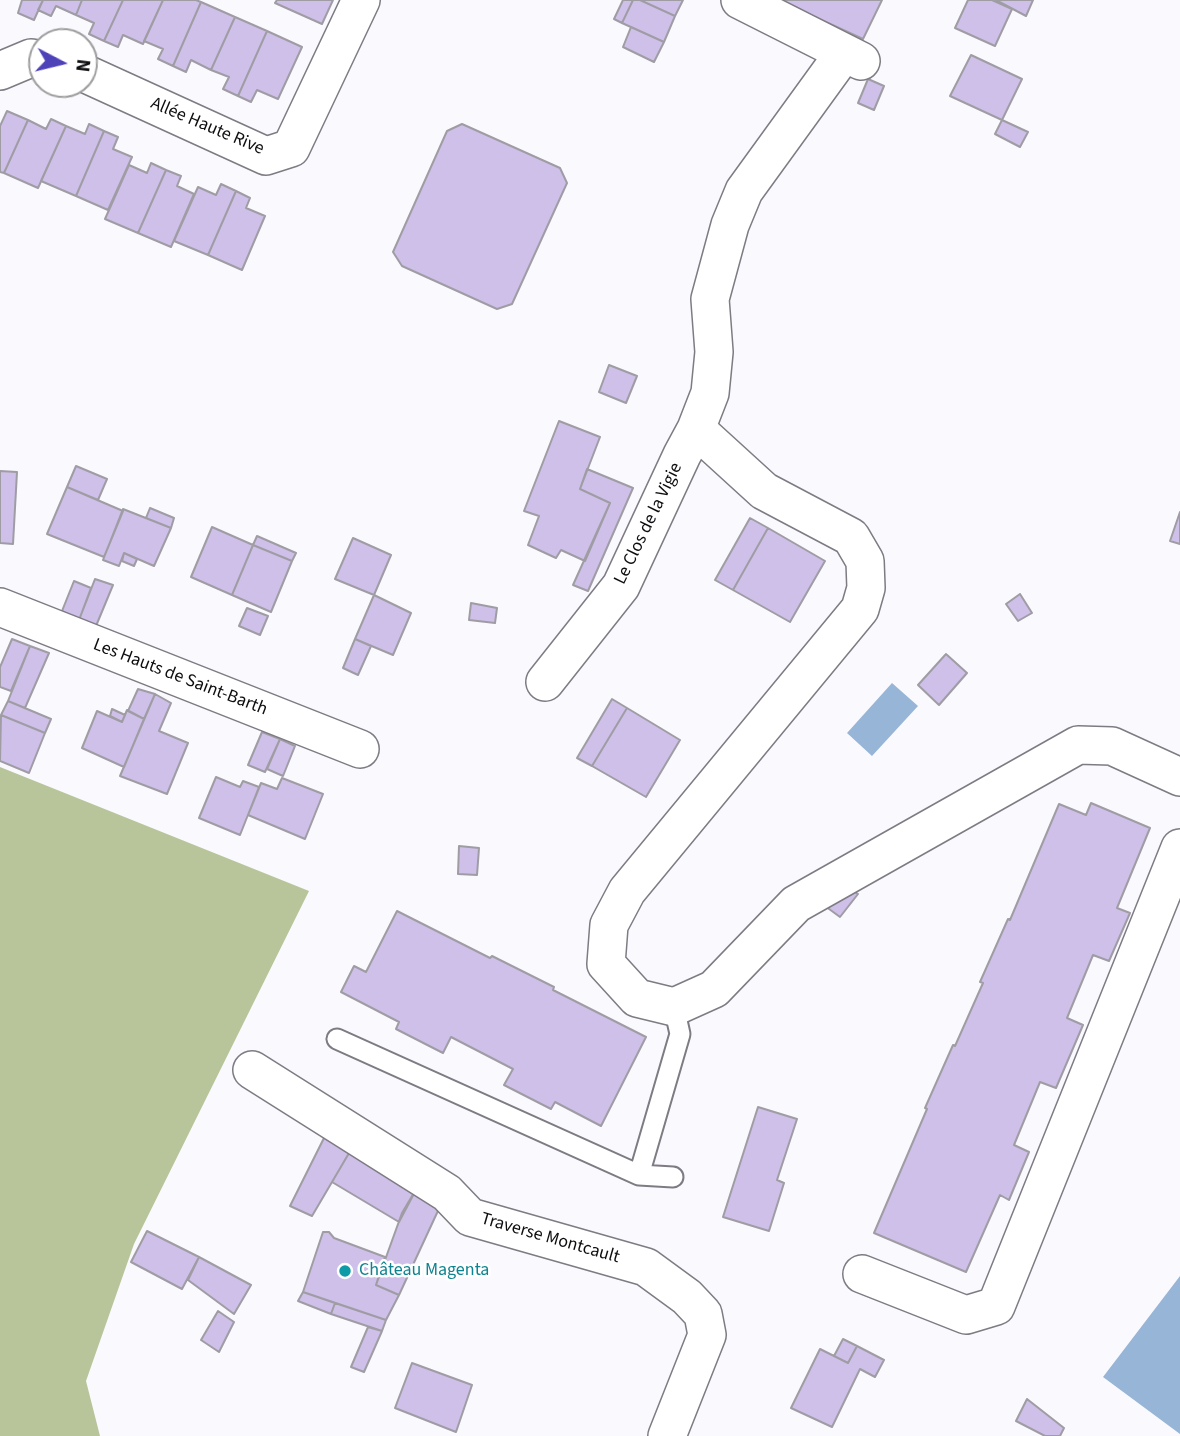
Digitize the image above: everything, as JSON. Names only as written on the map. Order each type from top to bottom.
[{"type":"street","name":"Allée Haute Rive","points":[[98,79],[266,156],[290,148],[361,0]]},
{"type":"street","name":"Le Clos de la Vigie","points":[[545,681],[621,586],[696,429],[710,393],[714,352],[710,299],[730,225],[744,191],[853,57],[740,1]]},
{"type":"street","points":[[0,71],[28,59]]},
{"type":"street","points":[[696,429],[764,491],[851,537],[865,561],[866,588],[860,609],[627,891],[608,925],[606,964],[638,998],[674,1007],[714,989],[796,904],[1078,745],[1112,746],[1180,777]]},
{"type":"street","name":"Les Hauts de Saint-Barth","points":[[0,607],[360,749]]},
{"type":"street","points":[[862,1274],[966,1315],[996,1306],[1180,848]]},
{"type":"street","name":"Traverse Montcault","points":[[252,1070],[447,1193],[470,1217],[646,1267],[687,1297],[703,1314],[707,1335],[667,1436]]},
{"type":"lane","points":[[639,1175],[680,1034],[674,1007]]},
{"type":"lane","points":[[337,1039],[639,1175],[673,1177]]},
{"type":"green space","points":[[0,767],[309,891],[134,1244],[86,1381],[100,1436],[0,1436]]},
{"type":"water","points":[[892,683],[918,706],[872,756],[847,733]]},
{"type":"water","points":[[1180,1276],[1180,1434],[1103,1377]]},
{"type":"building","points":[[22,0],[43,0],[34,20],[18,13]]},
{"type":"building","points":[[43,0],[82,0],[76,15],[56,6],[51,16],[38,10]]},
{"type":"building","points":[[82,0],[123,0],[104,41],[98,38],[98,28],[92,28],[94,23],[76,15]]},
{"type":"building","points":[[123,0],[163,0],[143,44],[123,35],[118,47],[104,41]]},
{"type":"building","points":[[163,0],[201,2],[173,66],[158,59],[163,49],[144,41]]},
{"type":"building","points":[[277,0],[333,0],[322,24],[275,3]]},
{"type":"building","points":[[623,0],[633,0],[622,23],[614,19]]},
{"type":"building","points":[[633,0],[640,0],[675,16],[664,42],[622,23]]},
{"type":"building","points":[[640,0],[683,0],[675,16]]},
{"type":"building","points":[[778,0],[882,0],[863,39]]},
{"type":"building","points":[[968,0],[992,0],[1012,9],[995,46],[955,28]]},
{"type":"building","points":[[996,0],[1033,0],[1026,16]]},
{"type":"building","points":[[201,2],[235,17],[211,70],[191,60],[186,72],[173,66]]},
{"type":"building","points":[[235,17],[267,31],[238,96],[223,89],[229,77],[211,70]]},
{"type":"building","points":[[631,27],[664,42],[654,62],[623,47]]},
{"type":"building","points":[[267,31],[302,47],[278,99],[257,90],[251,102],[238,96]]},
{"type":"building","points":[[971,55],[1022,79],[1002,120],[950,96]]},
{"type":"building","points":[[868,79],[884,86],[874,110],[858,103]]},
{"type":"building","points":[[7,111],[28,120],[4,173],[0,172],[0,126]]},
{"type":"building","points":[[51,119],[66,126],[38,188],[4,173],[28,120],[46,129]]},
{"type":"building","points":[[1002,120],[1028,132],[1020,147],[995,134]]},
{"type":"building","points":[[89,124],[104,131],[76,196],[41,181],[66,126],[85,134]]},
{"type":"building","points":[[462,124],[560,168],[567,183],[512,304],[497,309],[402,266],[393,252],[447,131]]},
{"type":"building","points":[[104,131],[118,137],[113,149],[132,157],[108,210],[76,196]]},
{"type":"building","points":[[151,163],[166,170],[138,233],[105,219],[129,165],[147,173]]},
{"type":"building","points":[[166,170],[181,176],[177,186],[194,194],[171,247],[138,233]]},
{"type":"building","points":[[221,184],[236,191],[208,255],[174,241],[198,187],[216,195]]},
{"type":"building","points":[[236,191],[250,198],[246,208],[265,216],[242,270],[208,255]]},
{"type":"building","points":[[609,365],[637,376],[626,403],[599,392]]},
{"type":"building","points":[[559,421],[600,437],[580,489],[610,503],[585,561],[561,550],[556,558],[528,545],[539,516],[524,511]]},
{"type":"building","points":[[76,466],[107,479],[98,500],[67,487]]},
{"type":"building","points":[[587,469],[633,488],[588,591],[573,585],[610,503],[580,489]]},
{"type":"building","points":[[0,471],[17,472],[13,544],[0,543]]},
{"type":"building","points":[[67,487],[123,511],[104,557],[47,534]]},
{"type":"building","points":[[150,508],[174,518],[171,528],[146,518]]},
{"type":"building","points":[[123,509],[171,528],[154,566],[124,553],[119,566],[103,560]]},
{"type":"building","points":[[1180,512],[1180,544],[1170,541]]},
{"type":"building","points":[[750,518],[768,528],[733,590],[715,580]]},
{"type":"building","points":[[212,527],[253,545],[232,595],[191,577]]},
{"type":"building","points":[[768,528],[825,561],[790,622],[733,590]]},
{"type":"building","points":[[257,536],[296,553],[292,561],[253,545]]},
{"type":"building","points":[[353,538],[391,555],[374,595],[335,579]]},
{"type":"building","points":[[253,545],[292,561],[271,612],[232,595]]},
{"type":"building","points":[[124,553],[137,559],[134,566],[122,561]]},
{"type":"building","points":[[95,579],[113,585],[96,626],[79,620]]},
{"type":"building","points":[[74,581],[91,588],[79,620],[62,611]]},
{"type":"building","points":[[1020,594],[1032,613],[1018,621],[1006,604]]},
{"type":"building","points":[[374,595],[411,613],[393,655],[355,639]]},
{"type":"building","points":[[471,603],[497,608],[495,623],[469,620]]},
{"type":"building","points":[[247,608],[268,616],[260,635],[239,626]]},
{"type":"building","points":[[12,639],[30,646],[11,691],[0,687],[0,667]]},
{"type":"building","points":[[355,639],[371,646],[358,675],[343,668]]},
{"type":"building","points":[[30,646],[49,653],[25,708],[8,701]]},
{"type":"building","points":[[946,654],[967,673],[939,705],[918,685]]},
{"type":"building","points":[[138,689],[155,694],[144,719],[128,711]]},
{"type":"building","points":[[155,694],[171,703],[159,731],[188,743],[167,794],[120,776]]},
{"type":"building","points":[[612,699],[627,708],[592,766],[577,758]]},
{"type":"building","points":[[8,701],[51,719],[45,733],[1,715]]},
{"type":"building","points":[[627,708],[680,740],[646,797],[592,766]]},
{"type":"building","points":[[112,709],[125,715],[122,722],[110,716]]},
{"type":"building","points":[[127,710],[144,719],[124,767],[82,748],[97,711],[122,722]]},
{"type":"building","points":[[1,715],[45,733],[29,773],[0,761]]},
{"type":"building","points":[[262,732],[280,739],[265,772],[248,765]]},
{"type":"building","points":[[280,739],[295,746],[283,776],[267,769]]},
{"type":"building","points":[[216,777],[240,787],[243,781],[259,787],[240,835],[199,818]]},
{"type":"building","points":[[282,778],[323,794],[305,839],[248,815],[261,783],[277,789]]},
{"type":"building","points":[[1091,803],[1150,828],[1117,908],[1130,913],[1109,961],[1093,955],[1067,1018],[1083,1025],[1056,1088],[1040,1082],[1014,1145],[1029,1152],[1009,1200],[1000,1195],[966,1272],[874,1233],[927,1109],[925,1108],[983,983],[980,982],[1008,919],[1010,920],[1059,804],[1086,815]]},
{"type":"building","points":[[459,846],[479,848],[477,875],[458,874]]},
{"type":"building","points":[[841,882],[858,894],[840,917],[825,906]]},
{"type":"building","points":[[397,911],[554,987],[553,990],[646,1037],[601,1126],[555,1102],[551,1109],[504,1085],[513,1069],[451,1037],[443,1053],[396,1029],[399,1022],[341,992],[354,966],[366,972]]},
{"type":"building","points":[[758,1107],[797,1119],[777,1180],[784,1183],[769,1231],[723,1217]]},
{"type":"building","points":[[327,1132],[352,1148],[312,1216],[290,1206]]},
{"type":"building","points":[[352,1148],[418,1186],[399,1222],[332,1182]]},
{"type":"building","points":[[418,1186],[443,1200],[399,1295],[376,1285],[402,1213]]},
{"type":"building","points":[[147,1231],[199,1257],[182,1289],[131,1262]]},
{"type":"building","name":"Château Magenta","points":[[323,1232],[329,1232],[334,1238],[385,1257],[376,1285],[399,1295],[386,1320],[303,1292]]},
{"type":"building","points":[[199,1257],[251,1285],[234,1314],[188,1280]]},
{"type":"building","points":[[303,1292],[335,1303],[331,1314],[298,1301]]},
{"type":"building","points":[[335,1303],[386,1320],[382,1331],[331,1314]]},
{"type":"building","points":[[218,1311],[234,1322],[219,1352],[201,1340]]},
{"type":"building","points":[[368,1327],[382,1331],[364,1372],[351,1367]]},
{"type":"building","points":[[843,1339],[857,1346],[848,1363],[834,1356]]},
{"type":"building","points":[[857,1346],[884,1360],[875,1377],[860,1369],[832,1427],[791,1408],[820,1349],[848,1363]]},
{"type":"building","points":[[412,1363],[472,1385],[456,1432],[395,1408]]},
{"type":"building","points":[[1027,1399],[1064,1428],[1060,1436],[1045,1436],[1016,1421]]},
{"type":"place","name":"Château Magenta","points":[[345,1271]]}]
